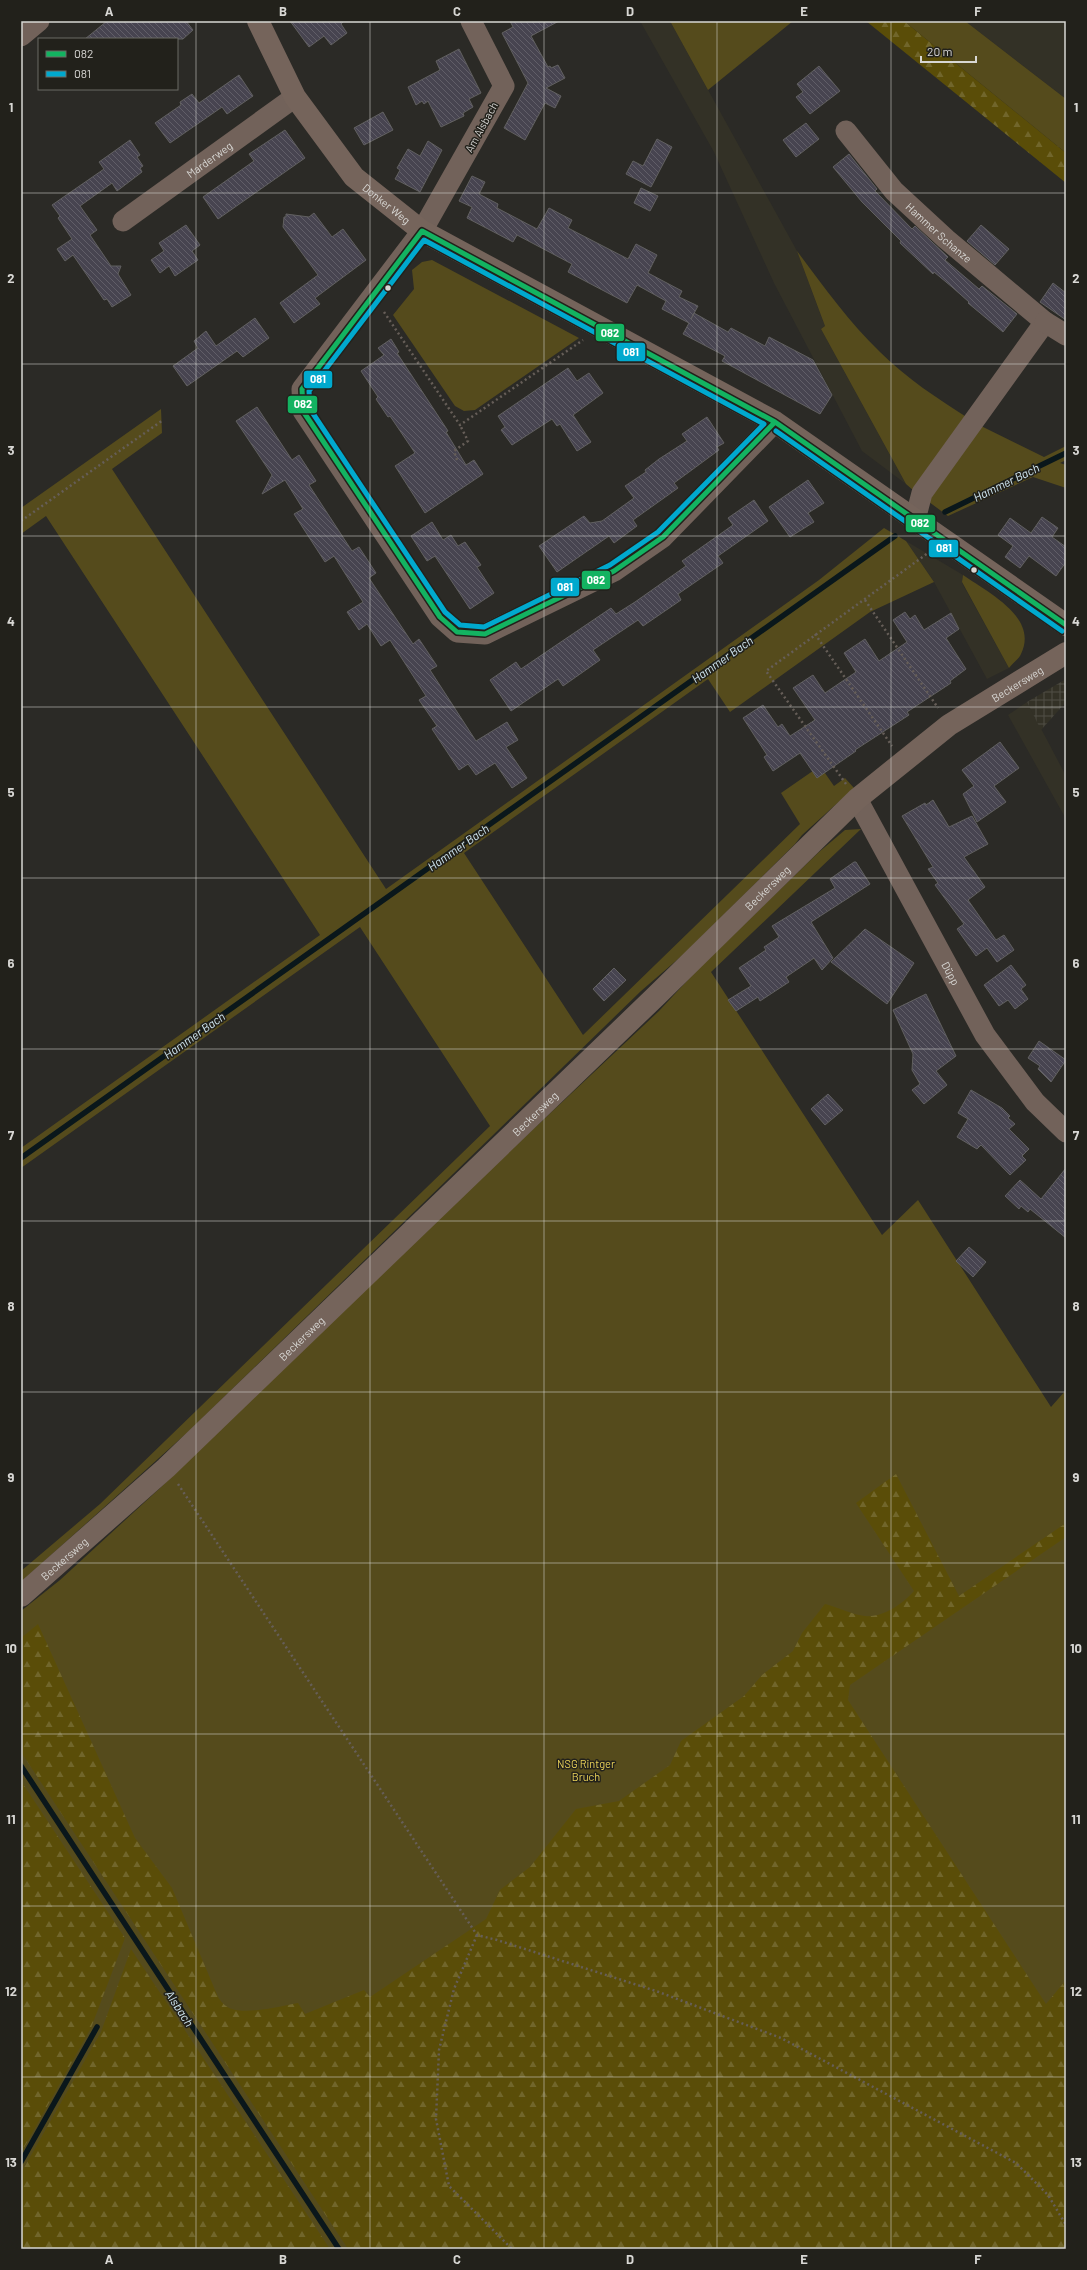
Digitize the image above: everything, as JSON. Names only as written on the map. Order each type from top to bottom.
[{"type":"street","points":[[21,36],[39,21]]},
{"type":"street","name":"Donker Weg","points":[[258,21],[295,97],[354,177],[422,231],[775,422],[1066,625]]},
{"type":"street","name":"Am Alsbach","points":[[422,231],[504,86],[470,21]]},
{"type":"street","name":"Marderweg","points":[[123,221],[295,97]]},
{"type":"street","name":"Hammer Schanze","points":[[846,131],[894,191],[946,239],[1045,322],[1066,335]]},
{"type":"street","points":[[422,231],[302,389],[303,411],[440,617],[457,632],[485,634],[614,571],[663,537],[775,422]]},
{"type":"street","points":[[915,520],[922,493],[1045,322]]},
{"type":"street","name":"Beckersweg","points":[[21,1596],[166,1468],[655,997],[857,799],[949,725],[1066,653]]},
{"type":"street","name":"Düpp","points":[[857,799],[985,1035],[1034,1102],[1066,1132]]},
{"type":"path","points":[[373,295],[460,425],[468,441],[454,452],[457,460]]},
{"type":"path","points":[[460,425],[601,328]]},
{"type":"path","points":[[21,521],[162,420]]},
{"type":"path","points":[[857,799],[766,671],[815,634],[865,600],[944,540]]},
{"type":"path","points":[[865,600],[949,725]]},
{"type":"path","points":[[815,634],[902,762]]},
{"type":"path","points":[[166,1468],[477,1935],[656,1991],[781,2038],[1016,2163],[1048,2195],[1066,2224]]},
{"type":"path","points":[[477,1935],[454,1989],[439,2050],[436,2119],[449,2186],[512,2249]]},
{"type":"shaded area","points":[[640,21],[670,21],[797,251],[825,326],[821,329],[906,484],[862,451],[774,283],[714,152]]},
{"type":"shaded area","points":[[965,21],[1066,21],[1066,99]]},
{"type":"shaded area","points":[[906,541],[963,575],[962,583],[1009,668],[987,679],[934,582]]},
{"type":"shaded area","points":[[1066,679],[1066,702],[1041,730],[1027,702]]},
{"type":"shaded area","points":[[1027,702],[1066,776],[1066,819],[1008,715]]},
{"type":"green space","points":[[670,21],[793,21],[708,90]]},
{"type":"green space","points":[[866,21],[904,21],[1066,153],[1066,183]]},
{"type":"green space","points":[[904,21],[965,21],[1066,99],[1066,153]]},
{"type":"green space","points":[[797,251],[847,316],[890,362],[934,396],[968,418],[914,491],[906,484],[821,329],[825,326]]},
{"type":"green space","points":[[432,260],[579,338],[475,410],[464,411],[455,406],[393,315],[414,289],[412,270],[422,262]]},
{"type":"green space","points":[[161,409],[162,433],[112,469],[386,889],[819,580],[884,528],[906,541],[934,582],[870,612],[730,712],[708,679],[464,853],[583,1035],[800,824],[781,793],[820,766],[834,786],[845,778],[854,788],[802,835],[795,844],[685,953],[641,991],[189,1431],[21,1582],[21,1571],[100,1504],[490,1126],[360,927],[21,1168],[21,1148],[320,935],[46,516],[21,534],[21,508]]},
{"type":"green space","points":[[979,425],[1044,457],[1066,446],[1066,460],[1060,463],[1066,465],[1066,488],[1033,477],[948,516],[925,499]]},
{"type":"green space","points":[[963,575],[1008,607],[1017,617],[1023,628],[1025,641],[1021,654],[1009,668],[962,582]]},
{"type":"green space","name":"NSG Rintger Bruch","points":[[861,829],[711,972],[882,1235],[918,1200],[1051,1407],[1066,1390],[1066,2249],[21,2249],[21,1611],[60,1580],[159,1489],[489,1171],[659,1011],[698,969],[819,852],[845,830]]},
{"type":"green space","points":[[896,1474],[959,1596],[1066,1523],[1066,1537],[850,1685],[848,1700],[1046,2004],[1066,1980],[1066,2249],[348,2249],[21,1752],[21,1638],[38,1624],[135,1838],[172,1888],[218,1997],[226,2006],[241,2011],[261,2010],[298,2003],[305,2014],[364,1990],[370,1997],[486,1919],[500,1890],[530,1867],[576,1809],[619,1801],[670,1765],[681,1741],[744,1696],[762,1675],[793,1651],[802,1633],[825,1604],[855,1614],[872,1616],[892,1609],[904,1601],[914,1591],[856,1503]]},
{"type":"green space","points":[[21,1781],[125,1938],[91,2028],[21,2153]]},
{"type":"green space","points":[[131,1949],[330,2249],[21,2249],[21,2173],[101,2032]]},
{"type":"building","points":[[107,21],[186,21],[193,30],[183,39],[86,38]]},
{"type":"building","points":[[290,21],[344,21],[341,24],[347,33],[331,45],[324,36],[309,47]]},
{"type":"building","points":[[510,21],[559,21],[531,36],[548,67],[550,66],[551,68],[558,65],[565,78],[546,88],[561,96],[555,108],[545,103],[525,140],[504,128],[528,83],[502,33],[513,27]]},
{"type":"building","points":[[459,49],[481,93],[469,99],[473,107],[463,113],[464,116],[441,127],[428,101],[424,104],[422,101],[416,105],[408,87],[440,70],[436,61]]},
{"type":"building","points":[[819,66],[840,91],[810,114],[796,97],[803,92],[797,84]]},
{"type":"building","points":[[239,75],[253,96],[227,114],[222,107],[170,143],[155,123],[181,105],[180,102],[192,94],[199,103]]},
{"type":"building","points":[[383,112],[393,130],[364,145],[354,128]]},
{"type":"building","points":[[806,123],[819,139],[796,157],[783,140]]},
{"type":"building","points":[[285,130],[305,158],[218,219],[203,197],[254,161],[249,154]]},
{"type":"building","points":[[657,139],[672,147],[651,187],[626,174],[633,161],[643,166]]},
{"type":"building","points":[[130,140],[140,155],[137,157],[143,166],[140,168],[142,172],[117,191],[112,183],[80,206],[97,230],[90,235],[111,266],[121,266],[118,274],[131,295],[112,307],[107,299],[104,300],[73,255],[65,261],[57,249],[72,239],[58,218],[60,216],[52,205],[104,169],[99,162]]},
{"type":"building","points":[[428,141],[442,150],[420,192],[395,179],[400,170],[397,168],[408,149],[420,156]]},
{"type":"building","points":[[849,154],[877,189],[875,191],[912,229],[915,226],[948,257],[945,260],[979,289],[982,286],[1017,314],[1003,332],[934,272],[933,274],[900,243],[901,241],[862,202],[833,167]]},
{"type":"building","points":[[472,176],[485,182],[479,194],[498,204],[497,208],[537,229],[549,208],[572,220],[568,228],[628,259],[636,244],[657,255],[648,273],[682,291],[679,297],[698,306],[694,313],[728,332],[731,328],[765,346],[769,337],[813,360],[832,395],[820,414],[722,361],[725,356],[683,334],[689,323],[662,309],[666,301],[637,285],[627,303],[568,272],[572,264],[517,235],[513,242],[467,218],[472,207],[459,201]]},
{"type":"building","points":[[641,188],[658,196],[650,211],[634,203]]},
{"type":"building","points":[[314,213],[332,237],[343,229],[366,260],[315,298],[320,304],[294,323],[280,303],[318,275],[283,227],[284,217],[286,217],[286,214],[309,217]]},
{"type":"building","points":[[186,225],[200,245],[192,251],[198,260],[175,276],[169,266],[160,273],[151,260],[164,251],[159,243]]},
{"type":"building","points":[[981,225],[1009,249],[995,265],[967,241]]},
{"type":"building","points":[[1053,283],[1066,293],[1066,320],[1040,302]]},
{"type":"building","points":[[255,318],[269,338],[243,357],[237,351],[187,386],[173,366],[198,348],[194,341],[206,331],[216,346]]},
{"type":"building","points":[[391,339],[399,352],[397,353],[448,431],[446,432],[466,465],[474,460],[483,474],[425,513],[395,466],[415,453],[390,416],[388,417],[376,399],[378,397],[361,371],[384,355],[378,348]]},
{"type":"building","points":[[568,368],[577,381],[589,373],[603,393],[573,415],[591,442],[577,451],[560,424],[557,426],[552,419],[512,445],[501,430],[505,427],[498,416]]},
{"type":"building","points":[[257,407],[292,460],[299,455],[316,481],[309,485],[352,551],[359,547],[376,573],[369,578],[413,644],[419,639],[437,666],[430,670],[476,741],[507,722],[518,740],[506,747],[527,778],[512,788],[495,763],[476,775],[468,764],[459,770],[432,729],[437,726],[419,700],[426,696],[390,640],[381,646],[367,624],[359,630],[347,612],[363,602],[334,556],[325,562],[294,514],[303,509],[285,480],[262,494],[272,475],[236,421]]},
{"type":"building","points":[[707,417],[724,443],[717,447],[719,450],[674,483],[678,488],[633,520],[637,526],[614,543],[609,536],[557,572],[539,546],[584,516],[590,523],[602,521],[634,498],[625,486],[646,472],[645,470],[659,459],[687,441],[682,434]]},
{"type":"building","points":[[808,480],[824,503],[808,513],[814,522],[790,537],[769,507]]},
{"type":"building","points":[[754,500],[768,521],[718,556],[723,563],[678,594],[681,600],[643,626],[638,620],[593,650],[600,660],[563,686],[558,679],[511,711],[490,680],[516,662],[521,669],[611,608],[616,614],[635,602],[686,566],[682,561],[733,525],[728,518]]},
{"type":"building","points":[[1042,517],[1058,528],[1052,537],[1066,547],[1066,562],[1056,576],[1029,556],[1020,568],[1005,557],[1013,546],[998,535],[1010,518],[1031,533]]},
{"type":"building","points":[[432,522],[443,540],[451,535],[458,546],[465,542],[481,565],[477,567],[494,593],[470,609],[435,556],[427,561],[411,536]]},
{"type":"building","points":[[905,612],[910,619],[915,615],[924,630],[951,613],[959,629],[946,638],[966,669],[950,681],[951,683],[907,712],[909,715],[855,750],[856,751],[817,778],[800,753],[773,771],[764,757],[767,755],[743,718],[763,705],[778,727],[782,724],[790,736],[815,720],[793,688],[813,675],[825,693],[856,672],[844,653],[865,639],[879,661],[907,642],[893,620]]},
{"type":"building","points":[[1000,742],[1019,768],[994,786],[1006,802],[977,822],[963,794],[974,786],[962,770]]},
{"type":"building","points":[[933,800],[949,827],[972,816],[988,844],[964,857],[985,887],[968,900],[996,940],[1004,935],[1014,950],[997,962],[987,948],[976,956],[957,929],[964,924],[935,885],[938,883],[928,869],[933,867],[902,816],[925,803],[926,805]]},
{"type":"building","points":[[856,862],[870,884],[811,922],[833,958],[822,970],[814,958],[786,977],[789,982],[760,1001],[758,997],[736,1011],[728,1000],[751,986],[739,968],[766,950],[764,947],[779,937],[772,926],[835,888],[830,879]]},
{"type":"building","points":[[865,929],[914,963],[887,1004],[831,962]]},
{"type":"building","points":[[1011,965],[1026,985],[1021,989],[1028,999],[1015,1009],[1008,1000],[999,1006],[984,985]]},
{"type":"building","points":[[614,968],[626,980],[604,1001],[593,989]]},
{"type":"building","points":[[926,994],[956,1056],[936,1071],[947,1085],[924,1104],[912,1090],[920,1084],[912,1070],[913,1054],[893,1010]]},
{"type":"building","points":[[1039,1041],[1066,1060],[1051,1082],[1038,1069],[1040,1066],[1028,1058]]},
{"type":"building","points":[[971,1090],[1002,1108],[1010,1116],[1008,1118],[1015,1124],[1009,1129],[1029,1149],[1022,1156],[1026,1160],[1010,1175],[981,1145],[977,1149],[957,1137],[968,1119],[958,1113]]},
{"type":"building","points":[[828,1094],[843,1110],[825,1125],[811,1109]]},
{"type":"building","points":[[1066,1168],[1066,1238],[1030,1209],[1028,1212],[1021,1206],[1019,1209],[1005,1196],[1020,1180],[1041,1199]]},
{"type":"building","points":[[969,1247],[986,1262],[973,1277],[956,1261]]},
{"type":"waterway","name":"Hammer Bach","points":[[945,512],[1066,453]]},
{"type":"waterway","name":"Hammer Bach","points":[[21,1158],[895,536]]},
{"type":"waterway","name":"Alsbach","points":[[21,1766],[339,2249]]},
{"type":"waterway","points":[[21,2162],[97,2027]]},
{"type":"transit line","name":"082","points":[[422,231],[775,422],[663,537],[614,571],[485,634],[457,632],[440,617],[303,411],[302,389],[422,231]]},
{"type":"transit line","name":"081","points":[[424,240],[764,424],[658,532],[610,565],[484,627],[460,625],[445,612],[310,409],[309,391],[424,240]]},
{"type":"transit line","name":"082","points":[[775,422],[1066,625]]},
{"type":"transit line","name":"081","points":[[776,431],[1062,631]]}]
